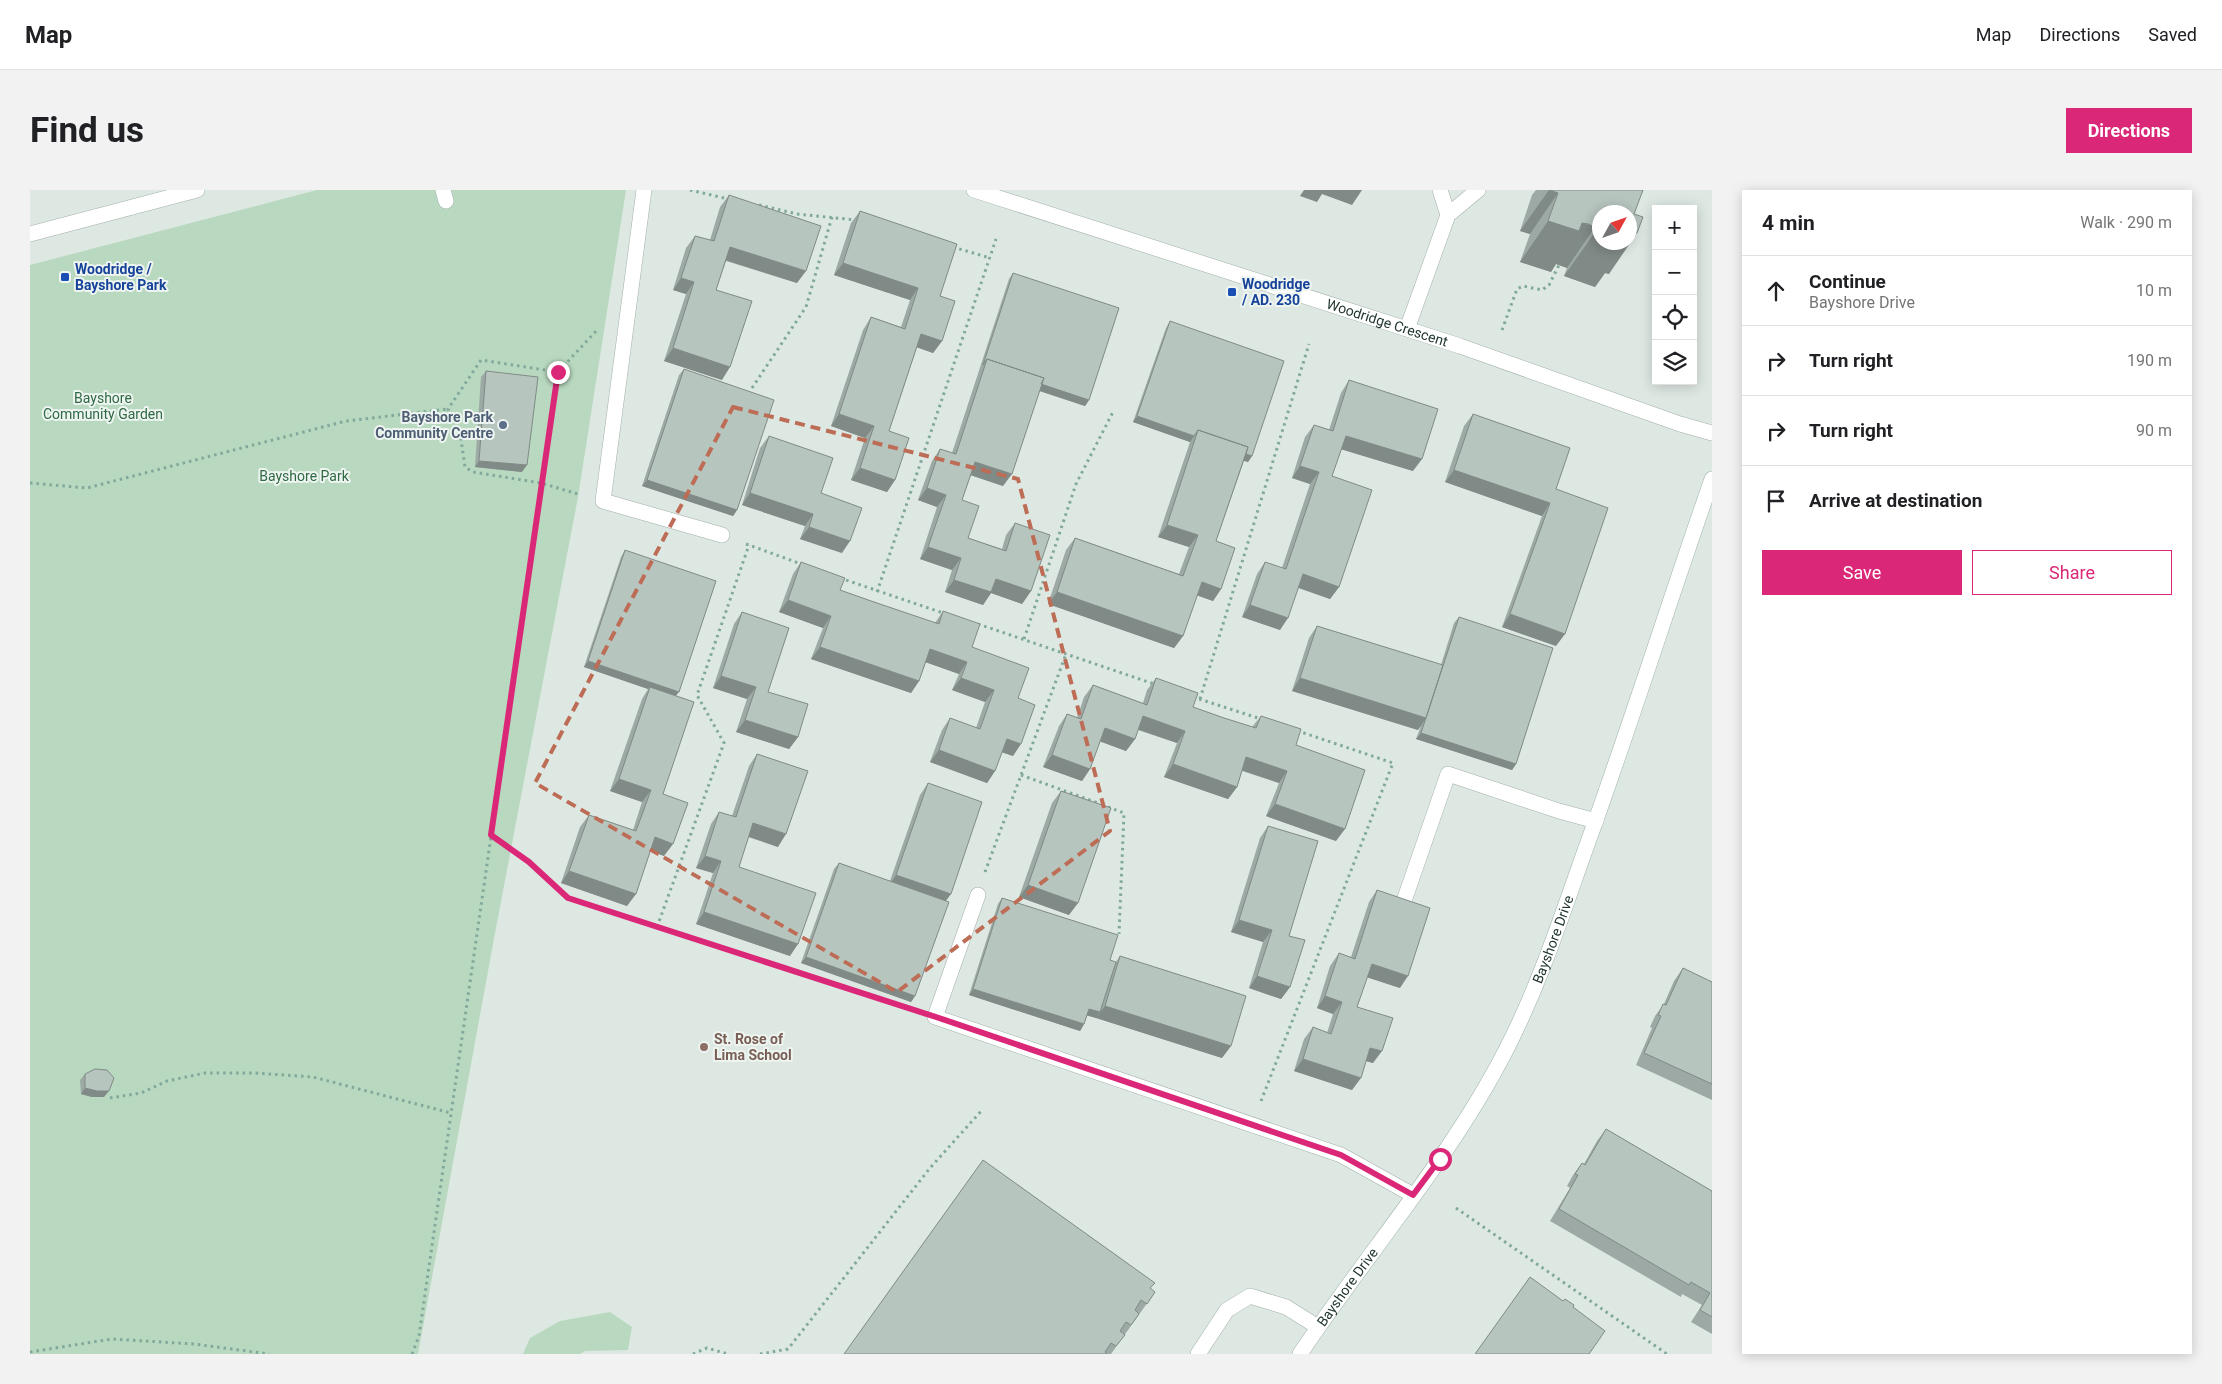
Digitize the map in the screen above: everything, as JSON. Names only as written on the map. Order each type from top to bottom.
[{"type":"main road","points":[[30,234],[196,190]]},
{"type":"main road","points":[[644,190],[603,501],[722,534]]},
{"type":"main road","name":"Woodridge Crescent","points":[[974,190],[1407,329],[1680,424],[1712,433]]},
{"type":"main road","points":[[1440,190],[1448,215]]},
{"type":"main road","points":[[1407,329],[1448,215],[1478,190]]},
{"type":"main road","name":"Bayshore Drive","points":[[1300,1354],[1474,1106],[1506,1050],[1532,996],[1561,923],[1712,479]]},
{"type":"main road","points":[[1405,898],[1448,774],[1559,811],[1596,821]]},
{"type":"main road","points":[[978,895],[936,1017],[1341,1155],[1413,1195]]},
{"type":"main road","points":[[1198,1354],[1227,1310],[1250,1296],[1286,1307],[1318,1327]]},
{"type":"path","points":[[690,190],[730,199]]},
{"type":"path","points":[[749,203],[796,214],[859,220]]},
{"type":"path","points":[[752,388],[806,307],[832,217]]},
{"type":"path","points":[[877,592],[996,239]]},
{"type":"path","points":[[945,245],[990,258]]},
{"type":"path","points":[[1502,330],[1517,290],[1523,286],[1542,290],[1549,285],[1559,265]]},
{"type":"path","points":[[412,1354],[419,1336],[558,372],[630,296]]},
{"type":"path","points":[[1200,699],[1309,344]]},
{"type":"path","points":[[30,483],[87,488],[346,421],[448,409],[481,360],[558,372]]},
{"type":"path","points":[[448,409],[460,432],[465,467],[473,472],[542,483],[603,501]]},
{"type":"path","points":[[1024,639],[1076,484],[1114,410]]},
{"type":"path","points":[[722,534],[813,568]]},
{"type":"path","points":[[657,927],[724,743],[697,695],[749,545]]},
{"type":"path","points":[[831,575],[950,616]]},
{"type":"path","points":[[968,621],[1155,684]]},
{"type":"path","points":[[978,895],[1066,654]]},
{"type":"path","points":[[1191,696],[1264,720]]},
{"type":"path","points":[[1252,1125],[1393,763],[1292,729]]},
{"type":"path","points":[[1021,775],[1124,813],[1119,934]]},
{"type":"path","points":[[491,835],[529,862],[568,898],[936,1017]]},
{"type":"path","points":[[110,1098],[141,1093],[168,1080],[205,1073],[254,1073],[313,1078],[451,1112]]},
{"type":"path","points":[[760,1354],[788,1349],[930,1168],[983,1109]]},
{"type":"path","points":[[1456,1208],[1667,1354]]},
{"type":"path","points":[[30,1352],[112,1339],[194,1344],[269,1354]]},
{"type":"path","points":[[693,1354],[708,1348],[728,1354]]},
{"type":"highlighted area","points":[[733,407],[1018,479],[1110,831],[897,992],[535,783]]},
{"type":"green space","name":"Bayshore Park","points":[[317,190],[626,190],[578,497],[495,933],[418,1354],[30,1354],[30,265]]},
{"type":"green space","points":[[610,1312],[632,1327],[628,1350],[585,1351],[580,1354],[523,1354],[530,1338],[560,1321]]},
{"type":"building","points":[[1550,190],[1643,190],[1637,206],[1592,205],[1592,226],[1582,223],[1579,231],[1548,221],[1558,193]]},
{"type":"building","points":[[729,195],[821,226],[806,271],[730,247],[716,290],[752,301],[730,367],[673,348],[694,282],[681,278],[695,236],[714,241]]},
{"type":"building","points":[[860,211],[957,244],[940,296],[955,301],[942,341],[921,334],[889,431],[909,438],[895,480],[860,468],[874,426],[839,414],[871,317],[905,329],[918,288],[843,263]]},
{"type":"building","points":[[1637,215],[1643,217],[1637,233]]},
{"type":"building","points":[[1013,273],[1119,308],[1089,400],[1041,384],[1044,378],[987,359],[983,365]]},
{"type":"building","points":[[1170,321],[1284,361],[1252,456],[1246,454],[1248,447],[1198,430],[1194,436],[1137,416]]},
{"type":"building","points":[[987,359],[1044,378],[1012,474],[975,462],[962,500],[979,506],[968,538],[1006,551],[1015,523],[1050,535],[1031,591],[996,579],[991,592],[954,580],[961,558],[928,547],[946,495],[927,488],[940,449],[956,454]]},
{"type":"building","points":[[684,369],[774,400],[737,510],[647,480]]},
{"type":"building","name":"Bayshore Park Community Centre","points":[[486,371],[538,377],[527,465],[479,461]]},
{"type":"building","points":[[1349,380],[1438,409],[1422,459],[1346,436],[1332,476],[1372,490],[1339,587],[1303,574],[1288,618],[1250,605],[1265,562],[1286,569],[1319,472],[1300,466],[1314,425],[1333,431]]},
{"type":"building","points":[[1473,414],[1570,448],[1556,489],[1608,508],[1565,634],[1510,614],[1550,503],[1454,470]]},
{"type":"building","points":[[1198,430],[1248,447],[1216,541],[1235,548],[1221,589],[1202,582],[1183,636],[1057,592],[1075,538],[1183,576],[1198,535],[1167,525]]},
{"type":"building","points":[[769,436],[833,458],[821,493],[862,508],[850,541],[809,527],[813,514],[750,493]]},
{"type":"building","points":[[625,550],[716,581],[679,692],[588,661]]},
{"type":"building","points":[[801,562],[845,578],[840,590],[874,602],[939,624],[943,611],[980,624],[972,647],[1029,668],[1018,698],[1035,705],[1021,744],[1007,739],[995,771],[939,750],[950,718],[980,729],[994,690],[961,678],[967,662],[930,649],[919,681],[820,647],[831,616],[788,600]]},
{"type":"building","points":[[742,612],[789,628],[768,692],[808,704],[798,737],[745,720],[756,687],[721,676]]},
{"type":"building","points":[[1459,617],[1553,648],[1516,764],[1421,733]]},
{"type":"building","points":[[1317,626],[1443,665],[1426,718],[1300,678]]},
{"type":"building","points":[[1156,678],[1198,693],[1193,707],[1224,718],[1256,728],[1261,716],[1301,729],[1296,745],[1365,770],[1345,829],[1275,804],[1287,771],[1246,757],[1237,787],[1173,764],[1185,731],[1143,716],[1135,739],[1105,728],[1090,769],[1052,755],[1067,714],[1081,719],[1093,685],[1147,705]]},
{"type":"building","points":[[650,687],[694,702],[663,794],[688,803],[673,844],[655,837],[636,894],[569,871],[589,815],[636,831],[651,790],[619,779]]},
{"type":"building","points":[[757,754],[808,771],[786,834],[753,823],[739,867],[816,893],[798,944],[704,912],[721,861],[705,856],[719,812],[736,817]]},
{"type":"building","points":[[928,783],[982,802],[951,894],[896,875]]},
{"type":"building","points":[[1061,791],[1111,808],[1078,903],[1028,885]]},
{"type":"building","points":[[1268,826],[1318,841],[1289,936],[1305,940],[1290,987],[1257,976],[1272,930],[1239,920]]},
{"type":"building","points":[[839,863],[949,902],[915,996],[806,957]]},
{"type":"building","points":[[1377,890],[1430,908],[1408,976],[1372,964],[1357,1007],[1393,1018],[1382,1051],[1370,1048],[1361,1078],[1303,1059],[1313,1027],[1331,1034],[1342,1002],[1325,996],[1339,953],[1355,959]]},
{"type":"building","points":[[1002,898],[1118,935],[1110,960],[1116,962],[1100,1012],[1089,1009],[1084,1024],[973,989]]},
{"type":"building","points":[[1120,956],[1246,996],[1231,1046],[1105,1006]]},
{"type":"building","points":[[1683,968],[1712,982],[1712,1084],[1644,1053],[1661,1016],[1658,1015],[1663,1004],[1666,1005]]},
{"type":"building","points":[[95,1069],[107,1070],[114,1078],[109,1091],[85,1088],[85,1074]]},
{"type":"building","points":[[1606,1129],[1712,1191],[1712,1317],[1700,1310],[1710,1293],[1691,1282],[1689,1285],[1559,1209],[1578,1175],[1575,1174],[1582,1163],[1585,1165]]},
{"type":"building","points":[[983,1160],[1155,1283],[1150,1288],[1155,1292],[1147,1304],[1141,1300],[1135,1310],[1139,1314],[1131,1325],[1126,1322],[1120,1331],[1125,1335],[1116,1346],[1111,1343],[1105,1352],[1107,1354],[844,1354]]},
{"type":"building","points":[[1530,1277],[1563,1301],[1565,1299],[1574,1305],[1573,1307],[1605,1331],[1589,1354],[1475,1354]]},
{"type":"place","name":"Woodridge / Bayshore Park","points":[[65,277]]},
{"type":"place","name":"Woodridge / AD. 230","points":[[1232,292]]},
{"type":"place","name":"Bayshore Park Community Centre","points":[[503,425]]},
{"type":"place","name":"St. Rose of Lima School","points":[[704,1047]]},
{"type":"route","points":[[558,372],[491,835],[529,862],[568,898],[936,1017],[1341,1155],[1413,1195],[1440,1159]]},
{"type":"park label","name":"Bayshore Community Garden","points":[[103,406]]}]
